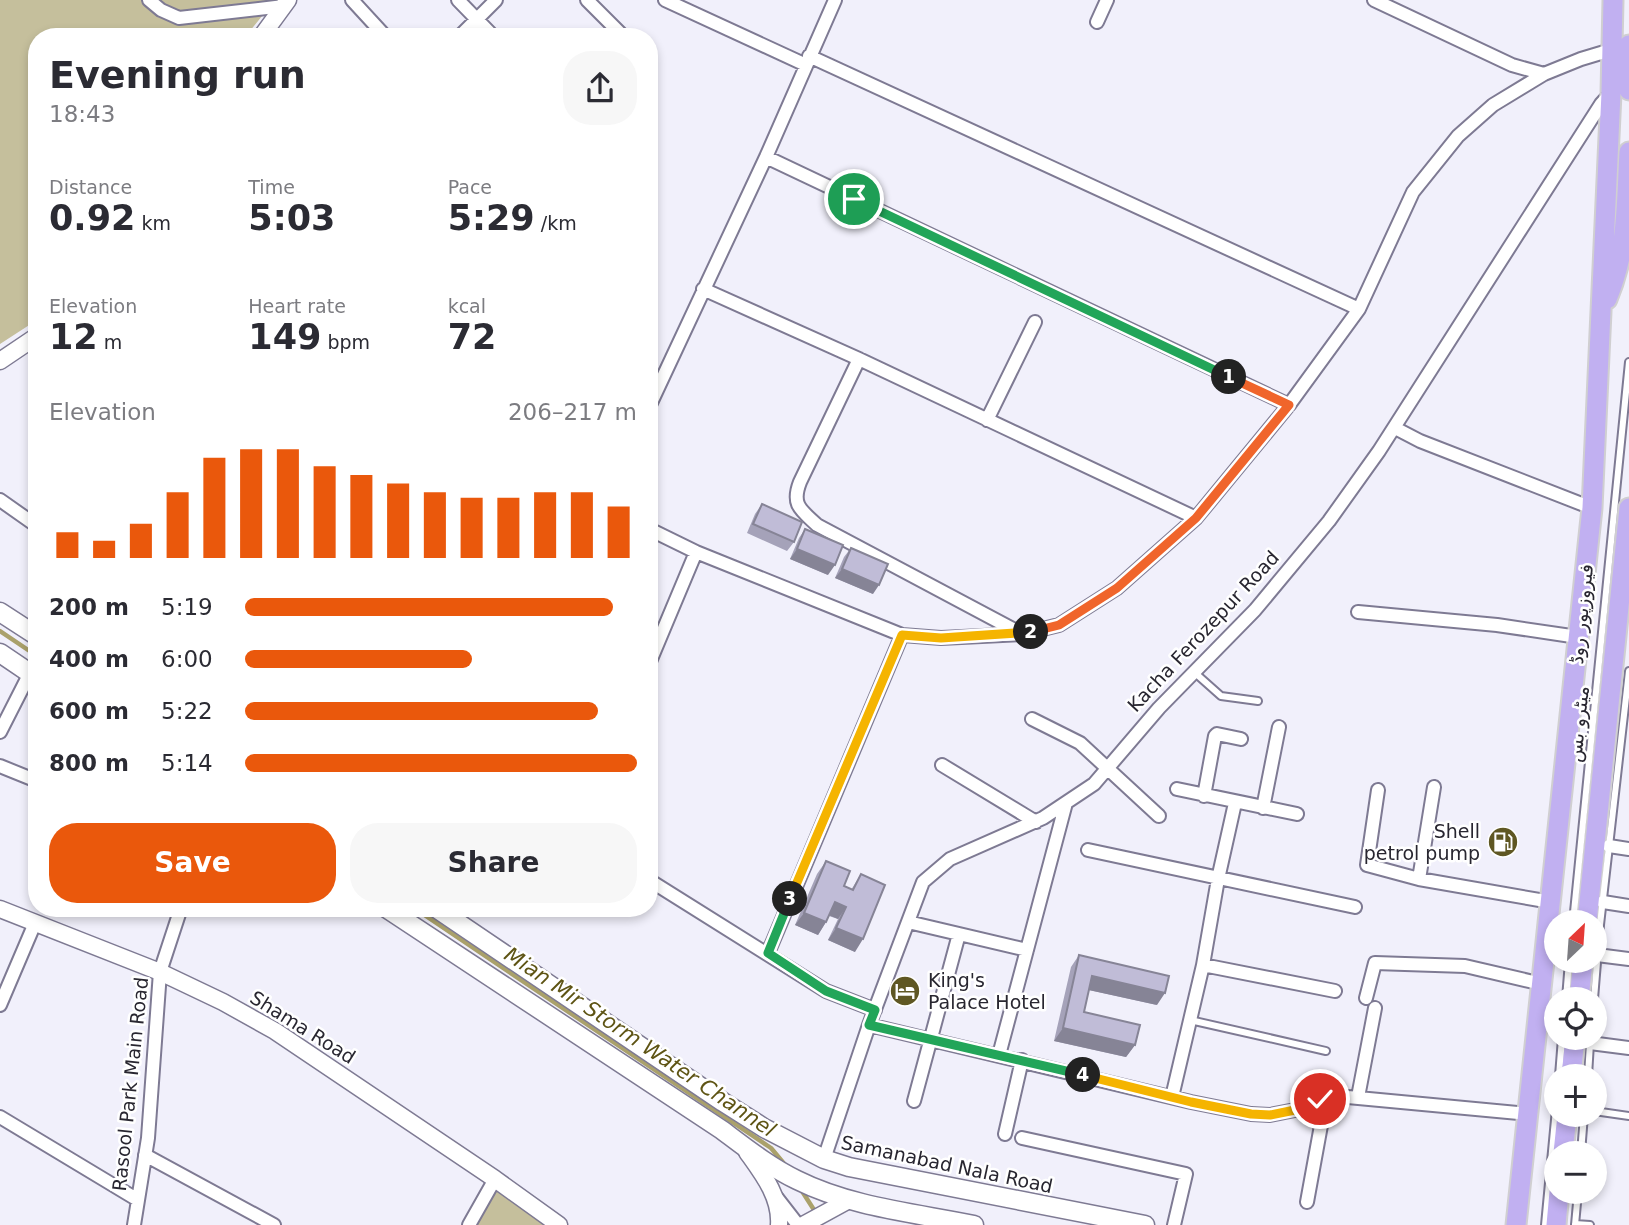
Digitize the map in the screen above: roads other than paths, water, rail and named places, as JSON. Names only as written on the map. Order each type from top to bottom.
[{"type":"main road","name":"فیروزپور روڈ","points":[[1516,1225],[1592,508],[1601,313],[1620,91],[1620,48],[1613,0]]},
{"type":"main road","points":[[1601,313],[1618,272],[1628,212],[1629,152]]},
{"type":"main road","name":"فیروزپور روڈ","points":[[1588,910],[1629,508]]},
{"type":"main road","points":[[0,612],[28,630]]},
{"type":"main road","points":[[0,653],[28,673]]},
{"type":"main road","points":[[399,917],[773,1167],[799,1181],[849,1200],[974,1225]]},
{"type":"main road","name":"Samanabad Nala Road","points":[[449,917],[723,1102],[764,1128],[824,1159],[883,1175],[1145,1225]]},
{"type":"main road","points":[[1563,1204],[1569,1225]]},
{"type":"street","points":[[149,0],[161,10],[179,18],[286,3]]},
{"type":"street","points":[[352,0],[378,28]]},
{"type":"street","points":[[458,0],[486,28]]},
{"type":"street","points":[[468,28],[496,0]]},
{"type":"street","points":[[587,0],[615,28]]},
{"type":"street","points":[[665,0],[808,60],[1359,309]]},
{"type":"street","points":[[658,387],[766,157],[835,0]]},
{"type":"street","points":[[1097,22],[1107,0]]},
{"type":"street","points":[[1374,0],[1512,65],[1544,74]]},
{"type":"street","points":[[268,28],[286,3]]},
{"type":"street","points":[[658,533],[696,552],[902,635],[941,638],[1022,634],[1059,625],[1117,588],[1196,518],[1289,405],[1359,309],[1413,192],[1458,136],[1493,105],[1544,74],[1581,59],[1620,48]]},
{"type":"street","name":"Kacha Ferozepur Road","points":[[824,1159],[869,1025],[923,881],[950,859],[1036,822],[1094,783],[1159,708],[1255,610],[1321,531],[1395,428],[1601,104],[1620,91]]},
{"type":"street","points":[[766,157],[1289,405]]},
{"type":"street","points":[[703,289],[859,359],[1196,518]]},
{"type":"street","points":[[987,419],[1035,321]]},
{"type":"street","points":[[0,361],[28,342]]},
{"type":"street","points":[[859,359],[795,494],[799,507],[817,525],[1022,634]]},
{"type":"street","points":[[1395,428],[1420,441],[1592,508]]},
{"type":"street","points":[[0,500],[28,520]]},
{"type":"street","points":[[658,643],[696,552]]},
{"type":"street","points":[[1358,612],[1497,625],[1578,637]]},
{"type":"street","points":[[768,953],[902,635]]},
{"type":"street","points":[[0,732],[28,684]]},
{"type":"street","points":[[1032,719],[1080,743],[1159,816]]},
{"type":"street","points":[[1263,808],[1279,727]]},
{"type":"street","points":[[1205,796],[1214,736],[1217,734],[1241,739]]},
{"type":"street","points":[[942,765],[1036,822]]},
{"type":"street","points":[[0,766],[28,777]]},
{"type":"street","points":[[1419,878],[1434,787]]},
{"type":"street","points":[[1177,789],[1297,814]]},
{"type":"street","points":[[1378,790],[1367,865],[1419,878],[1550,902]]},
{"type":"street","points":[[999,1055],[1066,803]]},
{"type":"street","points":[[1172,1097],[1203,965],[1235,803]]},
{"type":"street","points":[[1609,846],[1629,849]]},
{"type":"street","points":[[1088,850],[1355,907]]},
{"type":"street","points":[[658,886],[826,991],[875,1010]]},
{"type":"street","points":[[1602,902],[1629,906]]},
{"type":"street","name":"Shama Road","points":[[0,909],[160,972],[275,1031],[559,1225]]},
{"type":"street","name":"Rasool Park Main Road","points":[[134,1225],[145,1155],[160,972],[178,917]]},
{"type":"street","points":[[908,922],[1027,950]]},
{"type":"street","points":[[0,1005],[35,923]]},
{"type":"street","points":[[914,1101],[959,934]]},
{"type":"street","points":[[1607,958],[1629,959]]},
{"type":"street","points":[[1358,1097],[1375,963],[1465,966],[1542,984]]},
{"type":"street","points":[[1203,965],[1335,991]]},
{"type":"street","points":[[869,1025],[1251,1114],[1270,1115],[1295,1110],[1337,1096],[1528,1114]]},
{"type":"street","points":[[1607,1044],[1629,1048]]},
{"type":"street","points":[[1005,1133],[1022,1060]]},
{"type":"street","points":[[1307,1202],[1326,1098]]},
{"type":"street","points":[[0,1117],[138,1200]]},
{"type":"street","points":[[1022,1138],[1186,1174],[1174,1225]]},
{"type":"street","points":[[741,1145],[767,1181],[780,1215],[779,1225]]},
{"type":"street","points":[[145,1155],[274,1225]]},
{"type":"street","points":[[469,1225],[495,1179]]},
{"type":"street","points":[[771,1190],[800,1225],[849,1200]]},
{"type":"lane","name":"میٹرو بس","points":[[1574,910],[1629,362]]},
{"type":"lane","points":[[1600,910],[1629,671]]},
{"type":"lane","points":[[1194,672],[1221,696],[1258,701]]},
{"type":"lane","points":[[1190,1020],[1326,1051]]},
{"type":"lane","points":[[1607,1113],[1629,1116]]},
{"type":"lane","points":[[1545,1225],[1554,1127]]},
{"type":"lane","points":[[1575,1204],[1569,1225],[1590,1225]]},
{"type":"waterway","name":"Mian Mir Storm Water Channel","points":[[0,631],[28,650]]},
{"type":"waterway","name":"Mian Mir Storm Water Channel","points":[[427,917],[771,1148],[786,1166]]},
{"type":"waterway","name":"Mian Mir Storm Water Channel","points":[[800,1188],[816,1213]]},
{"type":"place","name":"Shell petrol pump","points":[[1503,842]]},
{"type":"place","name":"King's Palace Hotel","points":[[905,991]]}]
